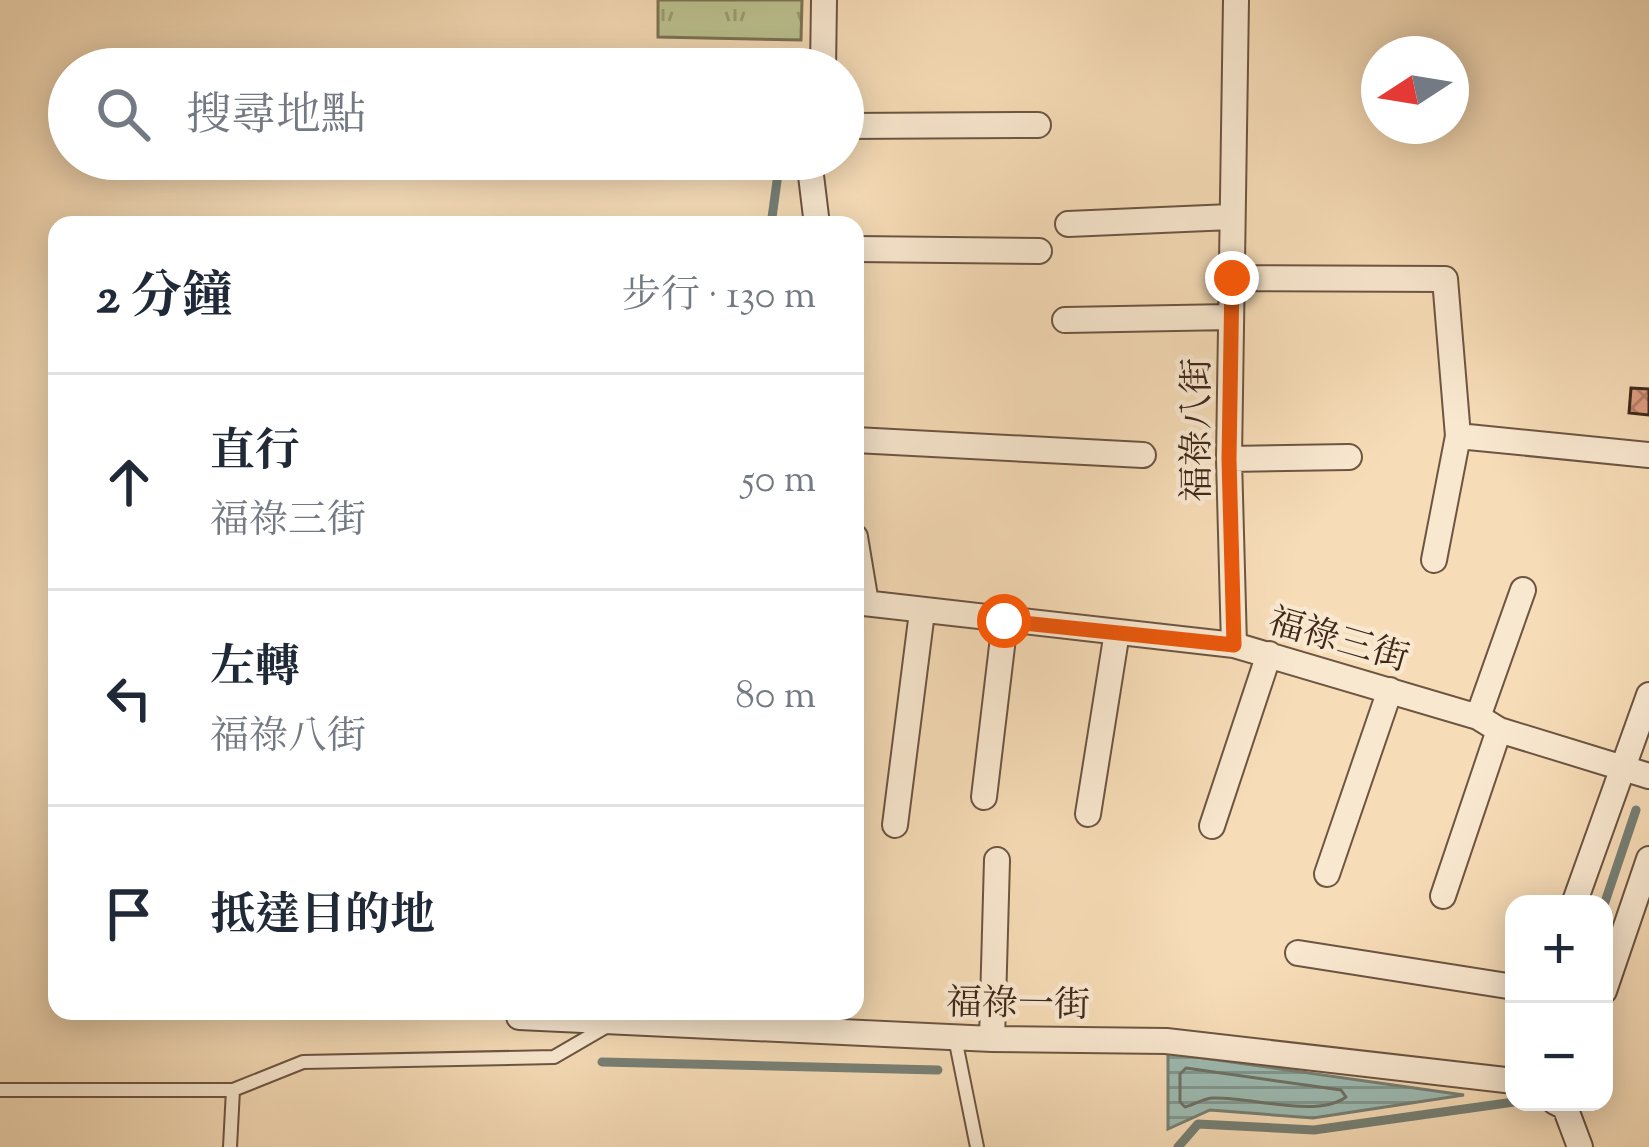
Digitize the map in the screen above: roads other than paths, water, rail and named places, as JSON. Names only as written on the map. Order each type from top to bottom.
[{"type":"street","points":[[823,48],[824,0]]},
{"type":"street","name":"福祿八街","points":[[1234,645],[1229,459],[1236,0]]},
{"type":"street","points":[[864,126],[1039,125]]},
{"type":"street","points":[[812,180],[816,216]]},
{"type":"street","points":[[1068,224],[1231,217]]},
{"type":"street","points":[[864,249],[1039,250]]},
{"type":"street","points":[[1232,278],[1444,279],[1458,436],[1434,560]]},
{"type":"street","points":[[1065,320],[1232,317]]},
{"type":"street","points":[[1458,436],[1649,455]]},
{"type":"street","points":[[864,440],[1143,455]]},
{"type":"street","points":[[1229,459],[1349,458]]},
{"type":"street","points":[[1443,896],[1523,590]]},
{"type":"street","name":"福祿三街","points":[[864,602],[1234,645],[1390,690],[1649,776]]},
{"type":"street","points":[[895,825],[922,612]]},
{"type":"street","points":[[985,797],[1004,621]]},
{"type":"street","points":[[1088,814],[1117,632]]},
{"type":"street","points":[[1212,826],[1269,655]]},
{"type":"street","points":[[1327,874],[1390,690]]},
{"type":"street","points":[[1577,895],[1649,695]]},
{"type":"street","points":[[1613,965],[1649,859]]},
{"type":"street","points":[[992,1039],[997,860]]},
{"type":"street","points":[[1298,953],[1505,986]]},
{"type":"street","name":"福祿一街","points":[[592,1020],[956,1038],[1166,1041],[1505,1075]]},
{"type":"street","points":[[1565,1111],[1580,1147]]},
{"type":"lane","points":[[0,1090],[233,1090],[303,1062],[554,1057],[616,1022]]},
{"type":"lane","points":[[956,1038],[977,1147]]},
{"type":"lane","points":[[230,1147],[233,1090]]},
{"type":"water","points":[[1168,1053],[1464,1095],[1313,1118],[1210,1110],[1168,1129]]},
{"type":"waterway","points":[[772,216],[777,180]]},
{"type":"waterway","points":[[1607,895],[1636,810]]},
{"type":"waterway","points":[[602,1062],[938,1070]]},
{"type":"waterway","points":[[1178,1147],[1198,1124],[1314,1130],[1505,1103]]}]
